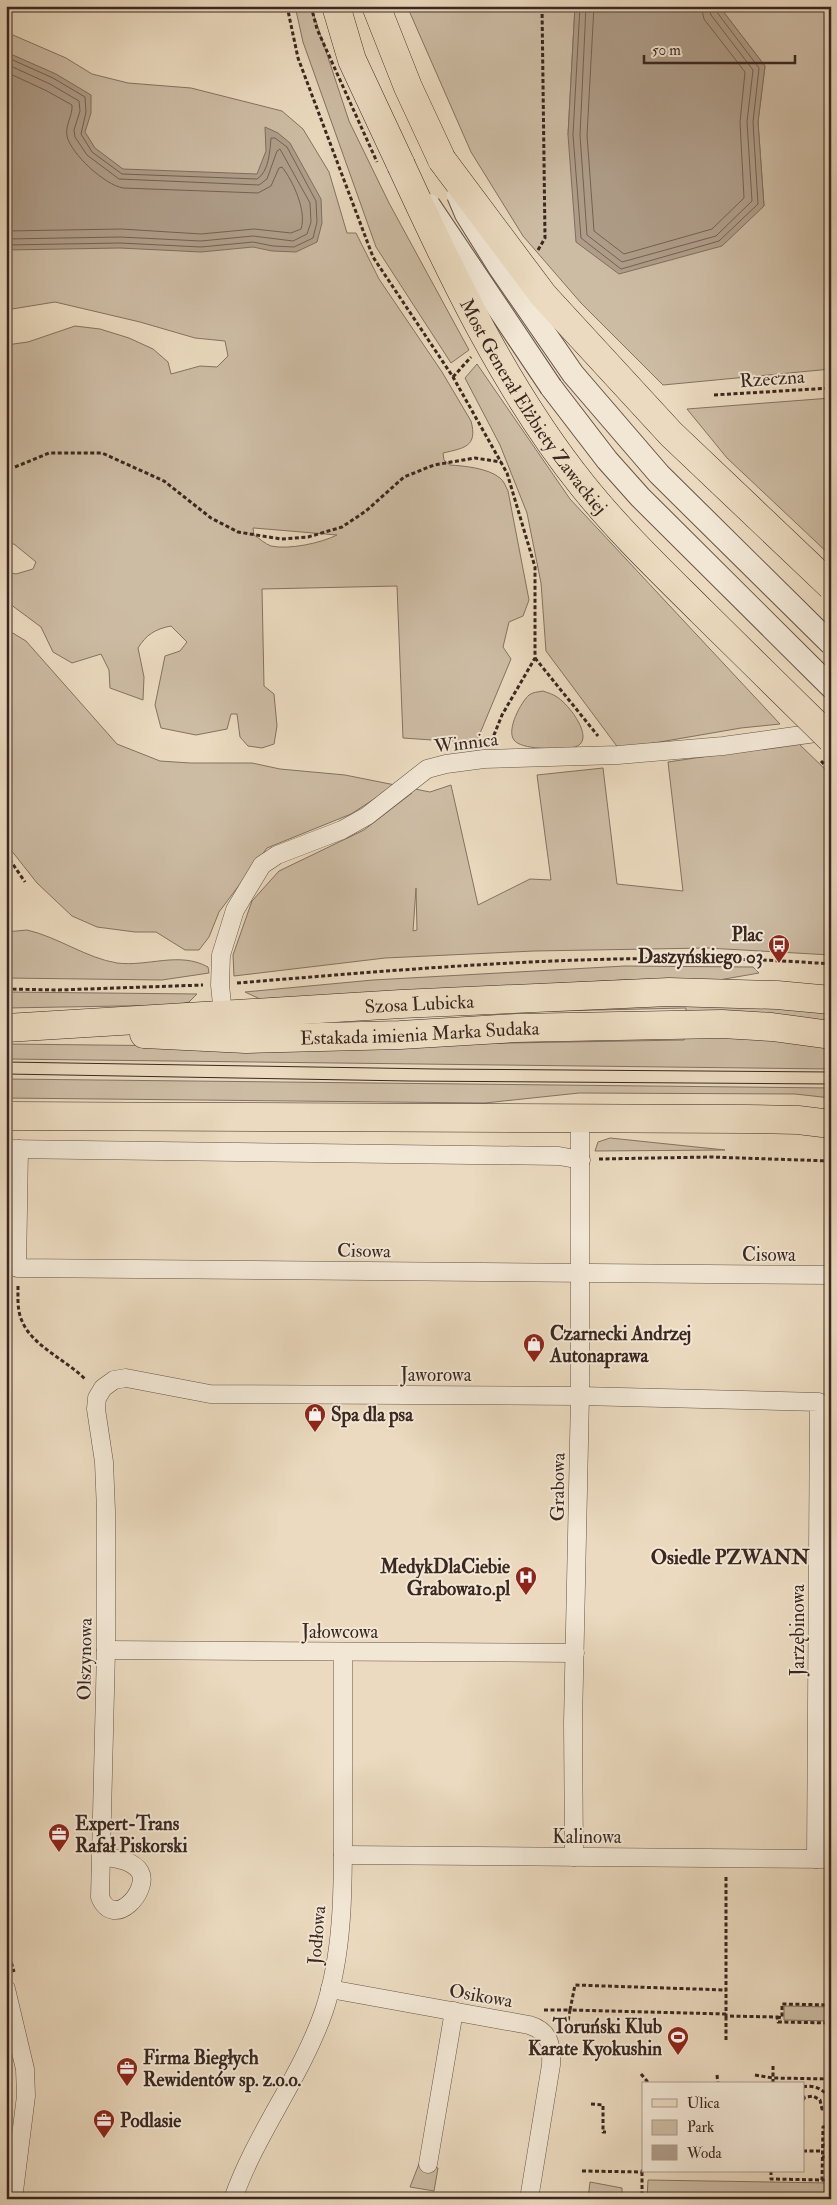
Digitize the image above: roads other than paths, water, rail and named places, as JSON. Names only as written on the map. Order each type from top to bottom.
[{"type":"main road","name":"Most Generał Elżbiety Zawackiej","points":[[336,6],[352,60],[437,243],[503,367],[539,425],[582,484],[641,552],[831,739]]},
{"type":"main road","points":[[376,6],[408,87],[442,160],[543,295],[671,434],[831,586]]},
{"type":"main road","name":"Szosa Lubicka","points":[[8,1028],[497,999],[669,992],[831,1000]]},
{"type":"main road","name":"Estakada imienia Marka Sudaka","points":[[8,1028],[246,1039],[400,1035],[516,1028],[744,1025],[831,1036]]},
{"type":"main road","points":[[6,1116],[580,1118],[782,1120],[831,1124]]},
{"type":"street","points":[[442,160],[466,214],[499,267],[573,374],[623,435],[666,481],[831,644]]},
{"type":"street","points":[[401,165],[450,234],[524,349],[607,460],[672,531],[831,687]]},
{"type":"street","name":"Winnica","points":[[223,1014],[220,985],[220,955],[235,910],[262,865],[277,855],[342,830],[367,816],[427,769],[446,764],[484,759],[618,756],[723,746],[831,730]]},
{"type":"street","name":"Grabowa","points":[[574,1857],[574,1654],[580,1396],[580,1118]]},
{"type":"street","points":[[12,1149],[559,1156],[581,1160]]},
{"type":"street","name":"Cisowa","points":[[12,1149],[17,1268],[831,1275]]},
{"type":"street","name":"Jaworowa","points":[[100,1431],[96,1409],[97,1398],[103,1388],[114,1380],[126,1378],[210,1394],[580,1396],[819,1402]]},
{"type":"street","name":"Jarzębinowa","points":[[819,1402],[824,1859]]},
{"type":"street","name":"Olszynowa","points":[[100,1431],[104,1462],[106,1511],[106,1650],[100,1897],[103,1904],[114,1911],[120,1910],[132,1901],[141,1886],[142,1878],[140,1872],[126,1862],[117,1858],[102,1856]]},
{"type":"street","name":"Jałowcowa","points":[[106,1650],[574,1654]]},
{"type":"street","name":"Jodłowa","points":[[233,2199],[244,2173],[314,2036],[330,1990],[339,1934],[343,1855],[343,1652]]},
{"type":"street","name":"Kalinowa","points":[[343,1855],[824,1859]]},
{"type":"street","points":[[6,1989],[25,2069],[26,2096],[13,2199]]},
{"type":"street","name":"Osikowa","points":[[330,1990],[534,2026],[558,2044],[551,2065],[529,2199]]},
{"type":"street","points":[[428,2164],[454,2011]]},
{"type":"water","points":[[575,6],[719,6],[765,66],[758,122],[764,206],[722,246],[619,274],[576,242],[568,135]]},
{"type":"water","points":[[6,52],[56,74],[91,95],[91,113],[85,132],[95,148],[123,169],[257,174],[266,151],[265,127],[278,133],[290,143],[321,199],[322,223],[317,242],[296,252],[272,251],[253,247],[201,252],[120,248],[6,250]]},
{"type":"tram line","points":[[6,1062],[436,1069],[831,1072]]},
{"type":"tram line","points":[[6,1074],[409,1081],[831,1084]]},
{"type":"place","name":"Plac Daszyńskiego 03","points":[[779,964]]},
{"type":"place","name":"Czarnecki Andrzej Autonaprawa","points":[[534,1363]]},
{"type":"place","name":"Spa dla psa","points":[[315,1433]]},
{"type":"place","name":"MedykDlaCiebie Grabowa10.pl","points":[[526,1596]]},
{"type":"place","name":"Expert-Trans Rafał Piskorski","points":[[59,1853]]},
{"type":"place","name":"Toruński Klub Karate Kyokushin","points":[[678,2056]]},
{"type":"place","name":"Firma Biegłych Rewidentów sp. z.o.o.","points":[[127,2087]]},
{"type":"place","name":"Podlasie","points":[[104,2139]]},
{"type":"district","name":"Osiedle PZWANN","points":[[730,1557]]}]
